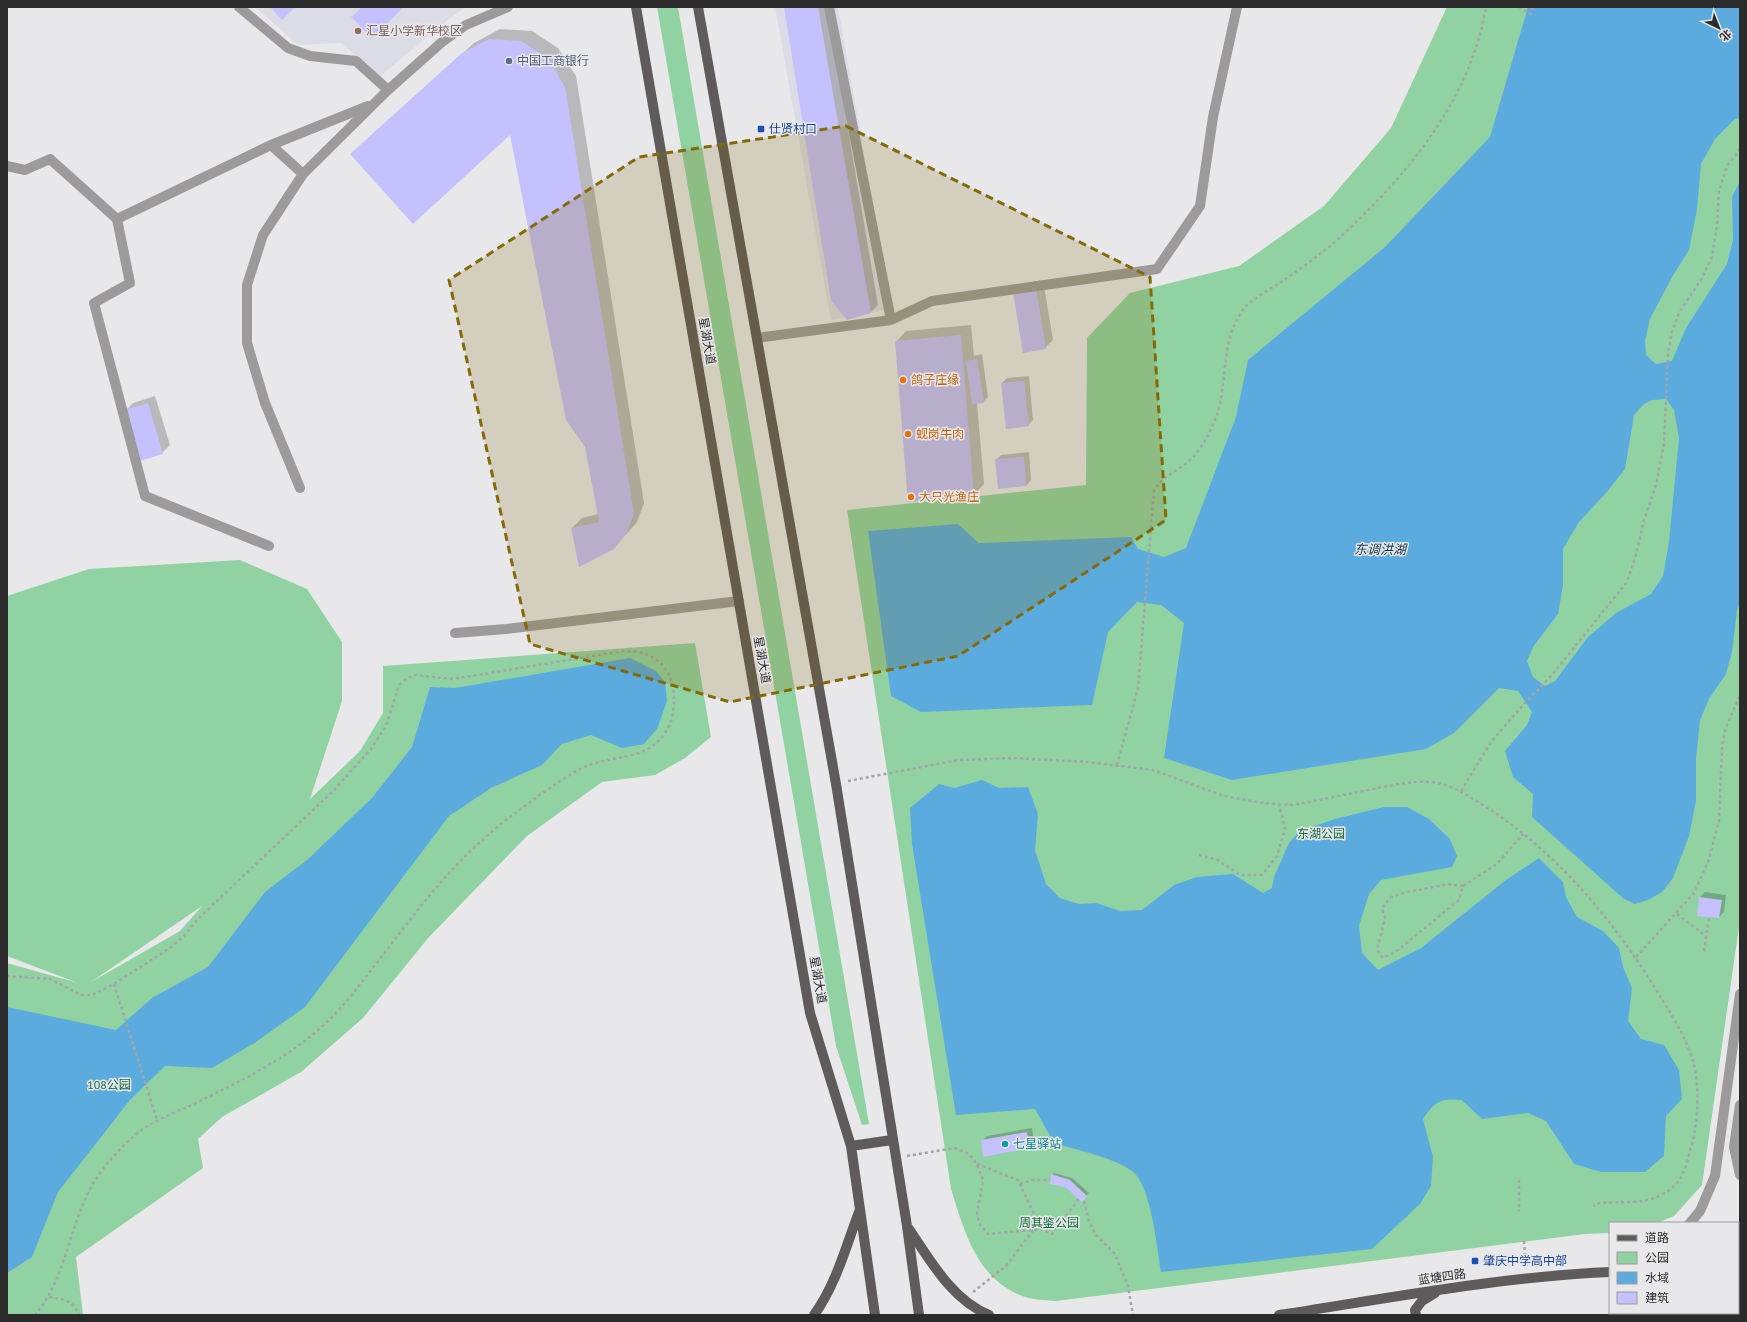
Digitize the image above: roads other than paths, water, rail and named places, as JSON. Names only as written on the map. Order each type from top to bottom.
[{"type":"main road","name":"星湖大道","points":[[636,7],[810,1013],[851,1146],[875,1315]]},
{"type":"main road","points":[[698,7],[836,784],[907,1226],[919,1315]]},
{"type":"main road","points":[[851,1146],[892,1140]]},
{"type":"main road","points":[[814,1315],[822,1304],[833,1281],[860,1210]]},
{"type":"main road","points":[[907,1226],[936,1269],[963,1300],[989,1315]]},
{"type":"main road","name":"蓝塘四路","points":[[1279,1315],[1528,1278],[1564,1274],[1609,1272]]},
{"type":"main road","points":[[1416,1315],[1415,1310],[1422,1301],[1440,1290]]},
{"type":"street","points":[[239,7],[288,48],[310,56],[356,61],[388,90]]},
{"type":"street","points":[[300,488],[265,403],[247,343],[247,285],[263,235],[303,174],[388,90],[442,42],[466,25],[508,7]]},
{"type":"street","points":[[829,7],[891,320]]},
{"type":"street","points":[[757,338],[891,320],[932,301],[1157,269],[1200,206],[1212,117],[1236,7]]},
{"type":"street","points":[[117,219],[271,145],[365,108],[379,99]]},
{"type":"street","points":[[271,145],[303,174]]},
{"type":"street","points":[[7,166],[25,170],[50,159],[117,219],[130,283],[94,303],[145,496],[269,546]]},
{"type":"street","points":[[455,633],[506,629],[739,601]]},
{"type":"street","points":[[1691,1222],[1700,1212],[1715,1176],[1740,994]]},
{"type":"street","points":[[1740,1105],[1734,1147],[1740,1175]]},
{"type":"water","name":"东调洪湖","points":[[1528,7],[1740,7],[1740,118],[1735,119],[1715,139],[1701,164],[1697,209],[1689,250],[1672,277],[1650,319],[1645,341],[1646,355],[1656,364],[1672,361],[1686,328],[1727,264],[1733,240],[1732,197],[1740,181],[1740,602],[1737,611],[1732,652],[1726,674],[1709,699],[1700,720],[1696,759],[1696,801],[1689,836],[1673,878],[1662,892],[1648,900],[1635,904],[1624,899],[1532,817],[1533,794],[1513,777],[1505,751],[1527,725],[1532,712],[1518,691],[1499,688],[1454,733],[1426,749],[1232,780],[1164,758],[1184,623],[1161,605],[1137,602],[1108,632],[1092,705],[921,712],[891,696],[868,531],[958,524],[979,543],[1131,537],[1138,549],[1164,557],[1186,548],[1236,417],[1248,360],[1385,247],[1490,137]],"holes":[[[1666,399],[1674,410],[1679,438],[1669,542],[1663,576],[1651,594],[1616,613],[1588,637],[1555,681],[1545,686],[1533,677],[1527,661],[1533,647],[1558,614],[1563,585],[1563,549],[1579,522],[1606,493],[1625,469],[1634,415],[1644,404],[1652,400]]]},
{"type":"water","points":[[630,658],[656,671],[665,682],[667,701],[657,729],[644,744],[622,748],[591,735],[562,744],[542,765],[491,788],[449,816],[305,1007],[256,1042],[212,1068],[165,1066],[130,1100],[58,1192],[32,1257],[7,1273],[7,1007],[116,1030],[152,998],[208,967],[265,892],[307,860],[372,798],[412,747],[430,687],[455,688]]},
{"type":"water","points":[[982,780],[999,788],[1028,787],[1038,814],[1035,850],[1046,884],[1060,898],[1079,904],[1096,903],[1120,911],[1142,910],[1174,885],[1197,877],[1233,874],[1263,893],[1272,888],[1274,877],[1289,843],[1300,831],[1335,819],[1384,807],[1407,807],[1429,819],[1450,839],[1457,856],[1452,867],[1381,880],[1369,894],[1359,926],[1362,953],[1378,970],[1421,948],[1506,880],[1539,858],[1563,882],[1566,897],[1577,917],[1603,931],[1619,948],[1623,967],[1632,988],[1628,1021],[1641,1039],[1664,1045],[1679,1070],[1682,1099],[1666,1116],[1664,1156],[1645,1172],[1601,1172],[1574,1164],[1546,1121],[1528,1113],[1482,1119],[1462,1100],[1444,1100],[1431,1108],[1423,1119],[1433,1157],[1431,1186],[1420,1204],[1372,1249],[1161,1272],[1152,1218],[1144,1189],[1139,1178],[1132,1171],[1124,1166],[1094,1154],[1054,1143],[1035,1109],[956,1115],[912,844],[910,808],[939,784],[954,788]]},
{"type":"place","name":"汇星小学新华校区","points":[[358,31]]},
{"type":"place","name":"中国工商银行","points":[[509,61]]},
{"type":"place","name":"仕贤村口","points":[[761,129]]},
{"type":"place","name":"鸽子庄缘","points":[[903,380]]},
{"type":"place","name":"蚬岗牛肉","points":[[908,434]]},
{"type":"place","name":"大只光渔庄","points":[[911,497]]},
{"type":"place","name":"七星驿站","points":[[1005,1144]]},
{"type":"place","name":"肇庆中学高中部","points":[[1475,1261]]},
{"type":"park label","name":"东湖公园","points":[[1321,834]]},
{"type":"park label","name":"108公园","points":[[109,1085]]},
{"type":"park label","name":"周其鉴公园","points":[[1049,1223]]}]
